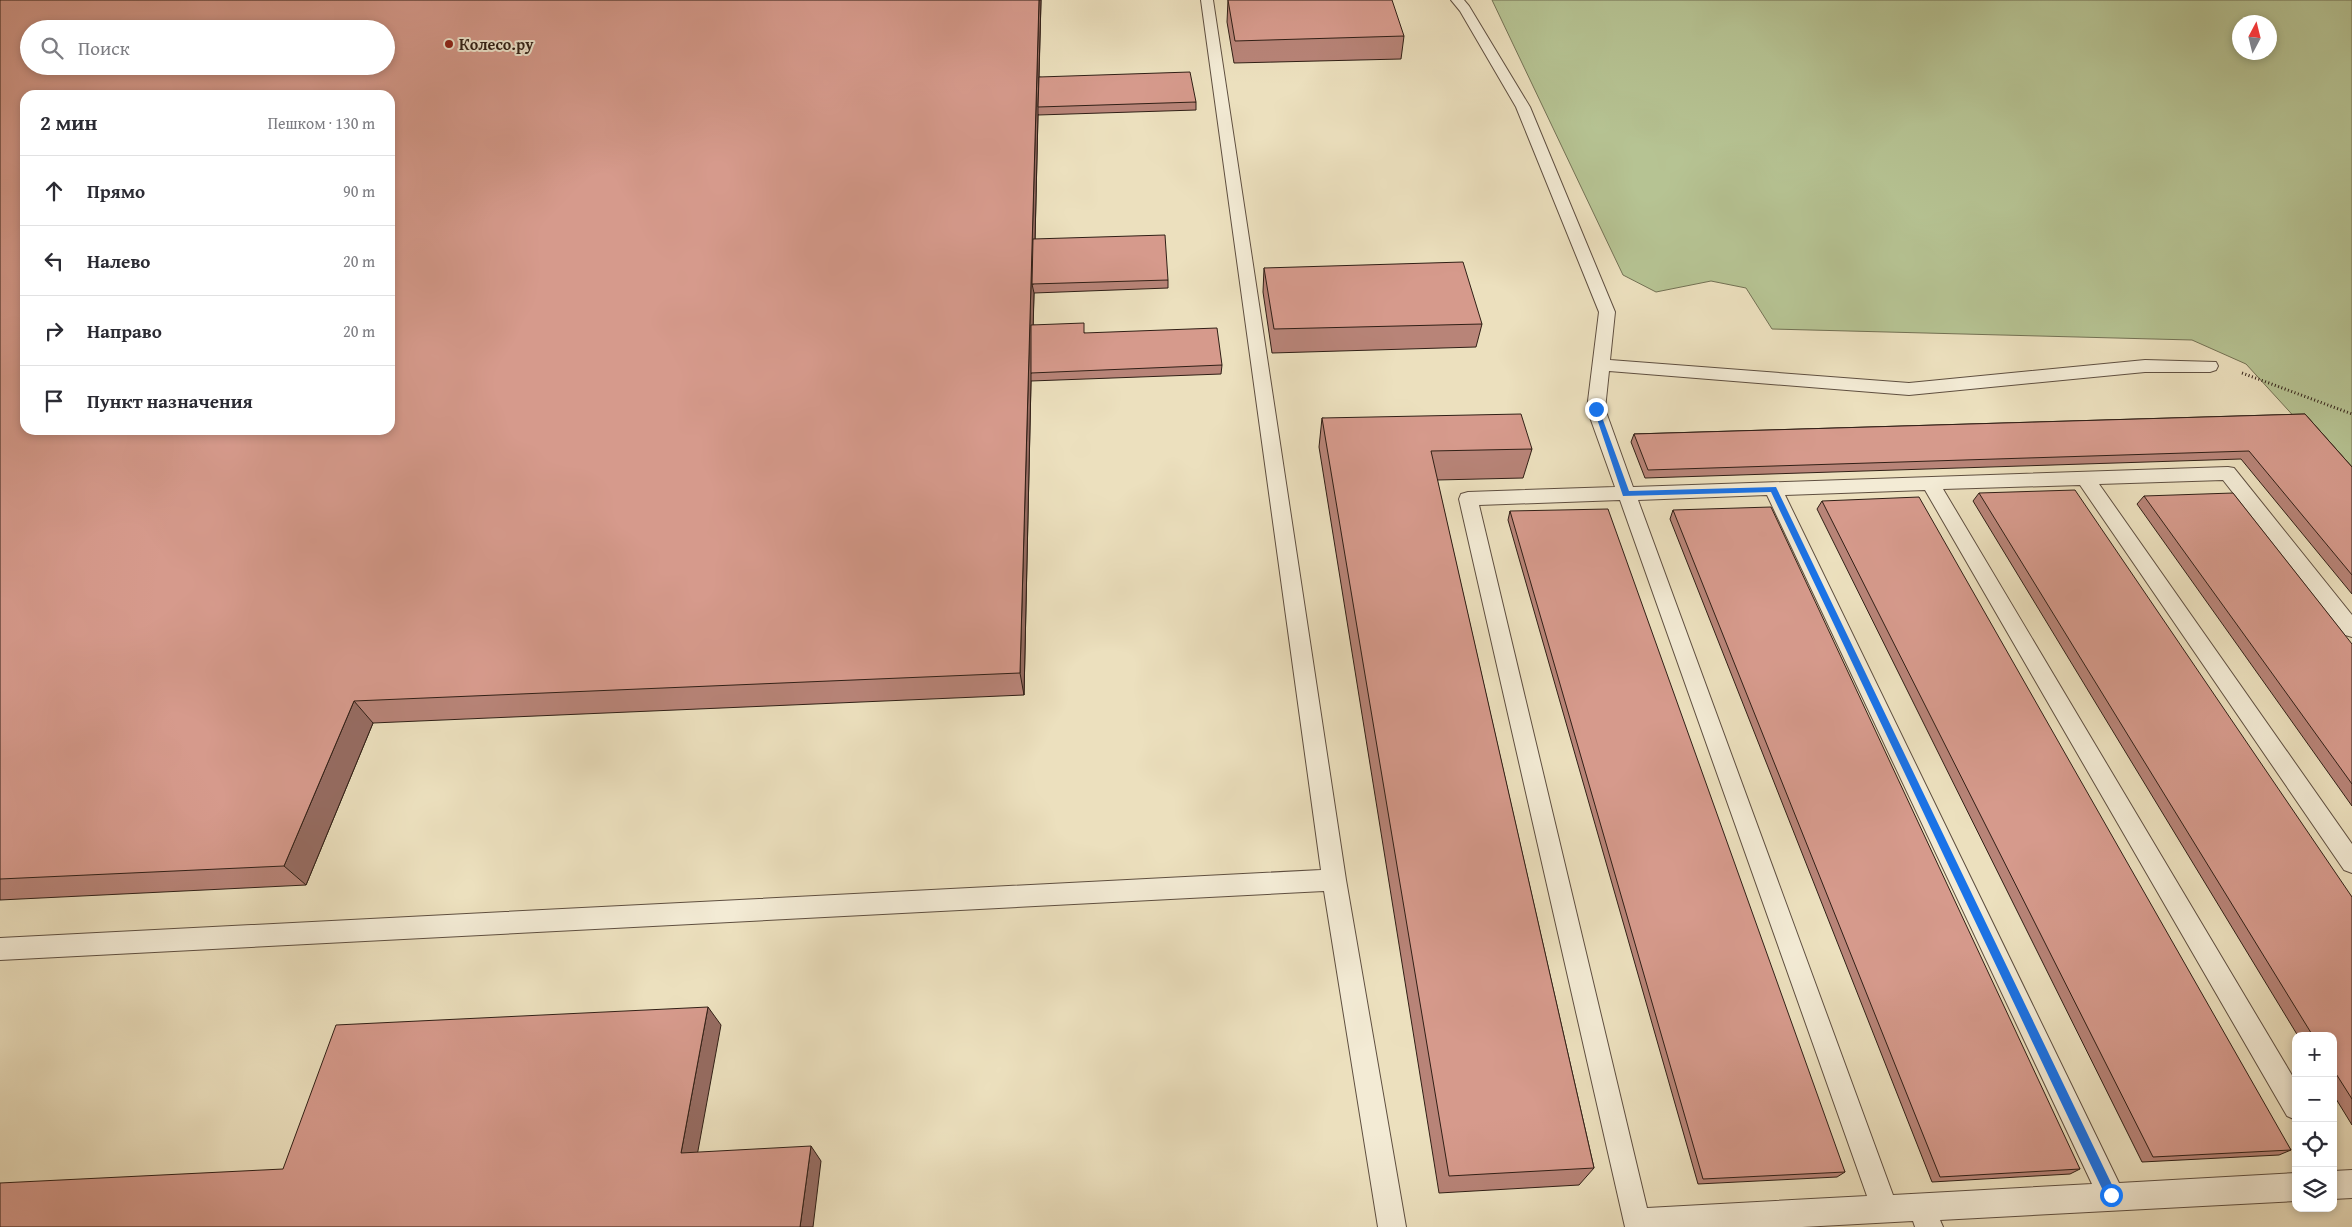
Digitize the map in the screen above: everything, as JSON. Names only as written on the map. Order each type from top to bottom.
[{"type":"lane","points":[[1207,0],[1334,880],[1392,1227]]},
{"type":"lane","points":[[1457,0],[1465,9],[1522,107],[1607,312],[1596,409],[1885,1209]]},
{"type":"lane","points":[[1601,365],[1910,389],[2145,366],[2210,366]]},
{"type":"lane","points":[[2292,1187],[2111,1195],[1925,1217],[1885,1209],[1637,1222],[1468,499],[2228,472],[2352,629]]},
{"type":"lane","points":[[2085,478],[2352,863]]},
{"type":"lane","points":[[1931,484],[2292,1100]]},
{"type":"lane","points":[[1774,489],[2111,1195]]},
{"type":"lane","points":[[0,949],[1334,880]]},
{"type":"path","points":[[2210,366],[2244,374],[2352,414]]},
{"type":"green space","points":[[1492,0],[2352,0],[2352,480],[2246,364],[2192,340],[1772,329],[1746,288],[1711,281],[1656,292],[1623,275]]},
{"type":"building","points":[[0,0],[1039,0],[1020,673],[354,701],[284,866],[0,879]]},
{"type":"building","points":[[1228,0],[1392,0],[1404,36],[1235,41]]},
{"type":"building","points":[[1190,72],[1196,102],[1038,107],[1039,77]]},
{"type":"building","points":[[1165,235],[1168,280],[1032,284],[1033,239]]},
{"type":"building","points":[[1463,262],[1482,324],[1274,329],[1264,268]]},
{"type":"building","points":[[1084,323],[1084,333],[1217,328],[1222,365],[1031,373],[1031,325]]},
{"type":"building","points":[[1521,414],[1532,449],[1431,451],[1594,1168],[1449,1176],[1322,418]]},
{"type":"building","points":[[2305,414],[2352,467],[2352,575],[2249,451],[1648,470],[1634,434]]},
{"type":"building","points":[[2075,490],[2352,897],[2352,1099],[2337,1075],[2337,1032],[2311,1032],[1979,493]]},
{"type":"building","points":[[2233,493],[2352,644],[2352,784],[2144,496]]},
{"type":"building","points":[[1919,497],[2291,1150],[2153,1157],[1822,501]]},
{"type":"building","points":[[1771,507],[2080,1169],[1940,1177],[1673,510]]},
{"type":"building","points":[[1608,509],[1845,1172],[1703,1179],[1510,511]]},
{"type":"building","points":[[708,1007],[681,1153],[811,1146],[800,1227],[0,1227],[0,1183],[283,1169],[336,1025]]},
{"type":"place","name":"Колесо.ру","points":[[449,44]]},
{"type":"route","points":[[1596,409],[1626,494],[1774,489],[2111,1195]]}]
